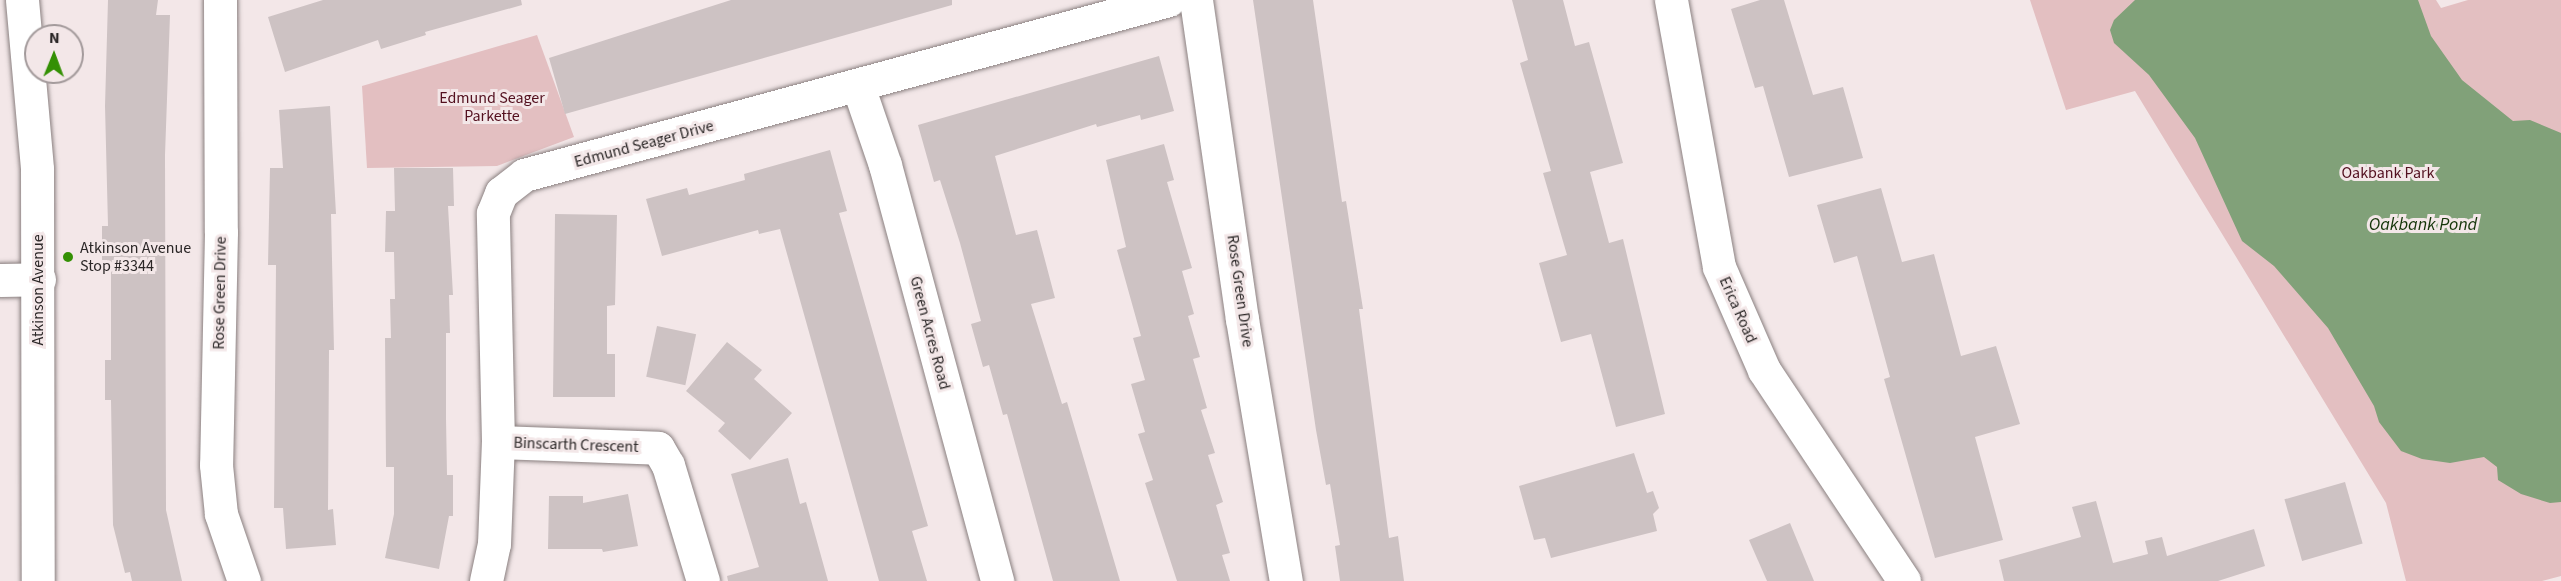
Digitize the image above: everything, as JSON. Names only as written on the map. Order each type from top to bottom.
[{"type":"street","name":"Atkinson Avenue","points":[[22,0],[37,169],[38,581]]},
{"type":"street","name":"Rose Green Drive","points":[[220,0],[221,232],[216,465],[220,514],[244,581]]},
{"type":"street","name":"Edmund Seager Drive","points":[[486,581],[494,543],[498,442],[493,213],[501,193],[524,174],[858,86],[1169,0]]},
{"type":"street","name":"Rose Green Drive","points":[[1196,0],[1242,319],[1286,581]]},
{"type":"street","name":"Erica Road","points":[[1671,0],[1719,267],[1764,370],[1904,581]]},
{"type":"street","name":"Green Acres Road","points":[[858,86],[885,165],[997,581]]},
{"type":"street","points":[[0,280],[39,279]]},
{"type":"street","name":"Binscarth Crescent","points":[[498,442],[658,448],[668,465],[703,581]]},
{"type":"green space","name":"Oakbank Pond","points":[[2030,0],[2436,0],[2441,8],[2468,0],[2561,0],[2561,576],[2542,581],[2406,581],[2386,503],[2135,91],[2066,110]]},
{"type":"green space","name":"Edmund Seager Parkette","points":[[537,35],[574,137],[497,166],[367,168],[362,86]]},
{"type":"water","name":"Oakbank Pond","points":[[2135,0],[2418,0],[2431,36],[2462,80],[2513,121],[2530,120],[2561,133],[2561,502],[2550,503],[2521,494],[2498,480],[2497,467],[2484,457],[2450,463],[2422,459],[2401,451],[2379,422],[2374,406],[2328,328],[2274,266],[2242,241],[2195,138],[2149,75],[2114,43],[2110,30],[2114,20]]},
{"type":"building","points":[[108,0],[158,0],[156,15],[170,15],[165,155],[166,510],[182,581],[132,581],[130,572],[125,573],[113,525],[111,400],[105,400],[105,360],[111,360],[111,270],[102,270],[102,226],[108,226],[105,106]]},
{"type":"building","points":[[323,0],[521,0],[522,5],[425,32],[426,35],[381,49],[378,40],[285,72],[268,17]]},
{"type":"building","points":[[731,0],[952,0],[952,5],[565,114],[549,58]]},
{"type":"building","points":[[1253,0],[1313,0],[1342,202],[1346,201],[1363,309],[1359,309],[1389,538],[1398,536],[1404,581],[1340,581],[1335,546],[1340,545],[1330,484],[1326,485],[1316,430]]},
{"type":"building","points":[[1512,0],[1563,0],[1575,46],[1589,42],[1623,163],[1590,172],[1609,243],[1623,239],[1665,414],[1616,427],[1591,334],[1561,342],[1539,263],[1567,255],[1543,173],[1551,171],[1520,63],[1528,60]]},
{"type":"building","points":[[1760,0],[1784,0],[1813,95],[1843,87],[1863,158],[1789,177],[1763,86],[1755,88],[1731,9]]},
{"type":"building","points":[[1159,56],[1174,111],[1141,120],[1140,115],[1097,127],[1096,124],[995,156],[1016,235],[1037,230],[1055,298],[1031,304],[1062,404],[1067,402],[1120,581],[1053,581],[1007,414],[1003,415],[989,365],[983,367],[971,324],[981,321],[960,243],[940,180],[934,182],[918,125]]},
{"type":"building","points":[[330,106],[336,214],[331,214],[334,350],[329,350],[328,510],[333,509],[336,545],[286,549],[283,508],[274,508],[276,265],[268,265],[270,168],[283,168],[279,110]]},
{"type":"building","points":[[1164,144],[1174,180],[1167,182],[1192,268],[1182,271],[1194,314],[1188,316],[1200,357],[1193,359],[1207,408],[1201,410],[1215,453],[1208,455],[1223,502],[1216,505],[1230,553],[1222,555],[1230,581],[1177,581],[1145,483],[1153,480],[1138,434],[1145,432],[1131,384],[1145,380],[1133,338],[1141,336],[1117,250],[1126,247],[1106,160]]},
{"type":"building","points":[[830,150],[847,211],[839,213],[928,526],[912,531],[927,581],[879,581],[780,229],[759,234],[758,230],[662,256],[646,199],[687,188],[689,195],[745,180],[744,174]]},
{"type":"building","points":[[394,168],[453,168],[454,206],[448,206],[453,295],[449,295],[450,333],[446,333],[446,418],[447,475],[453,475],[453,516],[449,516],[439,569],[385,558],[394,514],[394,467],[386,467],[385,338],[391,338],[390,299],[395,299],[394,252],[385,252],[386,211],[395,211]]},
{"type":"building","points":[[1881,188],[1902,262],[1934,254],[1961,356],[1996,346],[2020,424],[1975,437],[2003,540],[1935,558],[1884,379],[1890,377],[1857,256],[1834,263],[1817,205]]},
{"type":"building","points":[[555,214],[617,215],[615,305],[607,306],[607,354],[615,354],[615,397],[553,397]]},
{"type":"building","points":[[657,326],[696,334],[685,385],[646,377]]},
{"type":"building","points":[[727,342],[762,370],[754,379],[792,413],[750,460],[718,431],[725,423],[686,391]]},
{"type":"building","points":[[1634,453],[1647,493],[1653,491],[1659,508],[1653,514],[1657,531],[1551,558],[1545,538],[1534,540],[1519,486]]},
{"type":"building","points":[[788,458],[800,504],[806,502],[828,581],[728,581],[727,576],[759,567],[731,474]]},
{"type":"building","points":[[2345,482],[2363,544],[2302,561],[2284,499]]},
{"type":"building","points":[[628,494],[638,546],[603,552],[602,549],[548,549],[549,496],[583,496],[583,503]]},
{"type":"building","points":[[2096,501],[2113,563],[2148,554],[2145,541],[2162,537],[2167,556],[2254,529],[2265,566],[2218,581],[2004,581],[1999,560],[2081,537],[2072,507]]},
{"type":"building","points":[[1790,523],[1814,581],[1767,581],[1749,540]]},
{"type":"place","name":"Atkinson Avenue Stop #3344","points":[[68,257]]},
{"type":"park label","name":"Oakbank Park","points":[[2388,173]]}]
